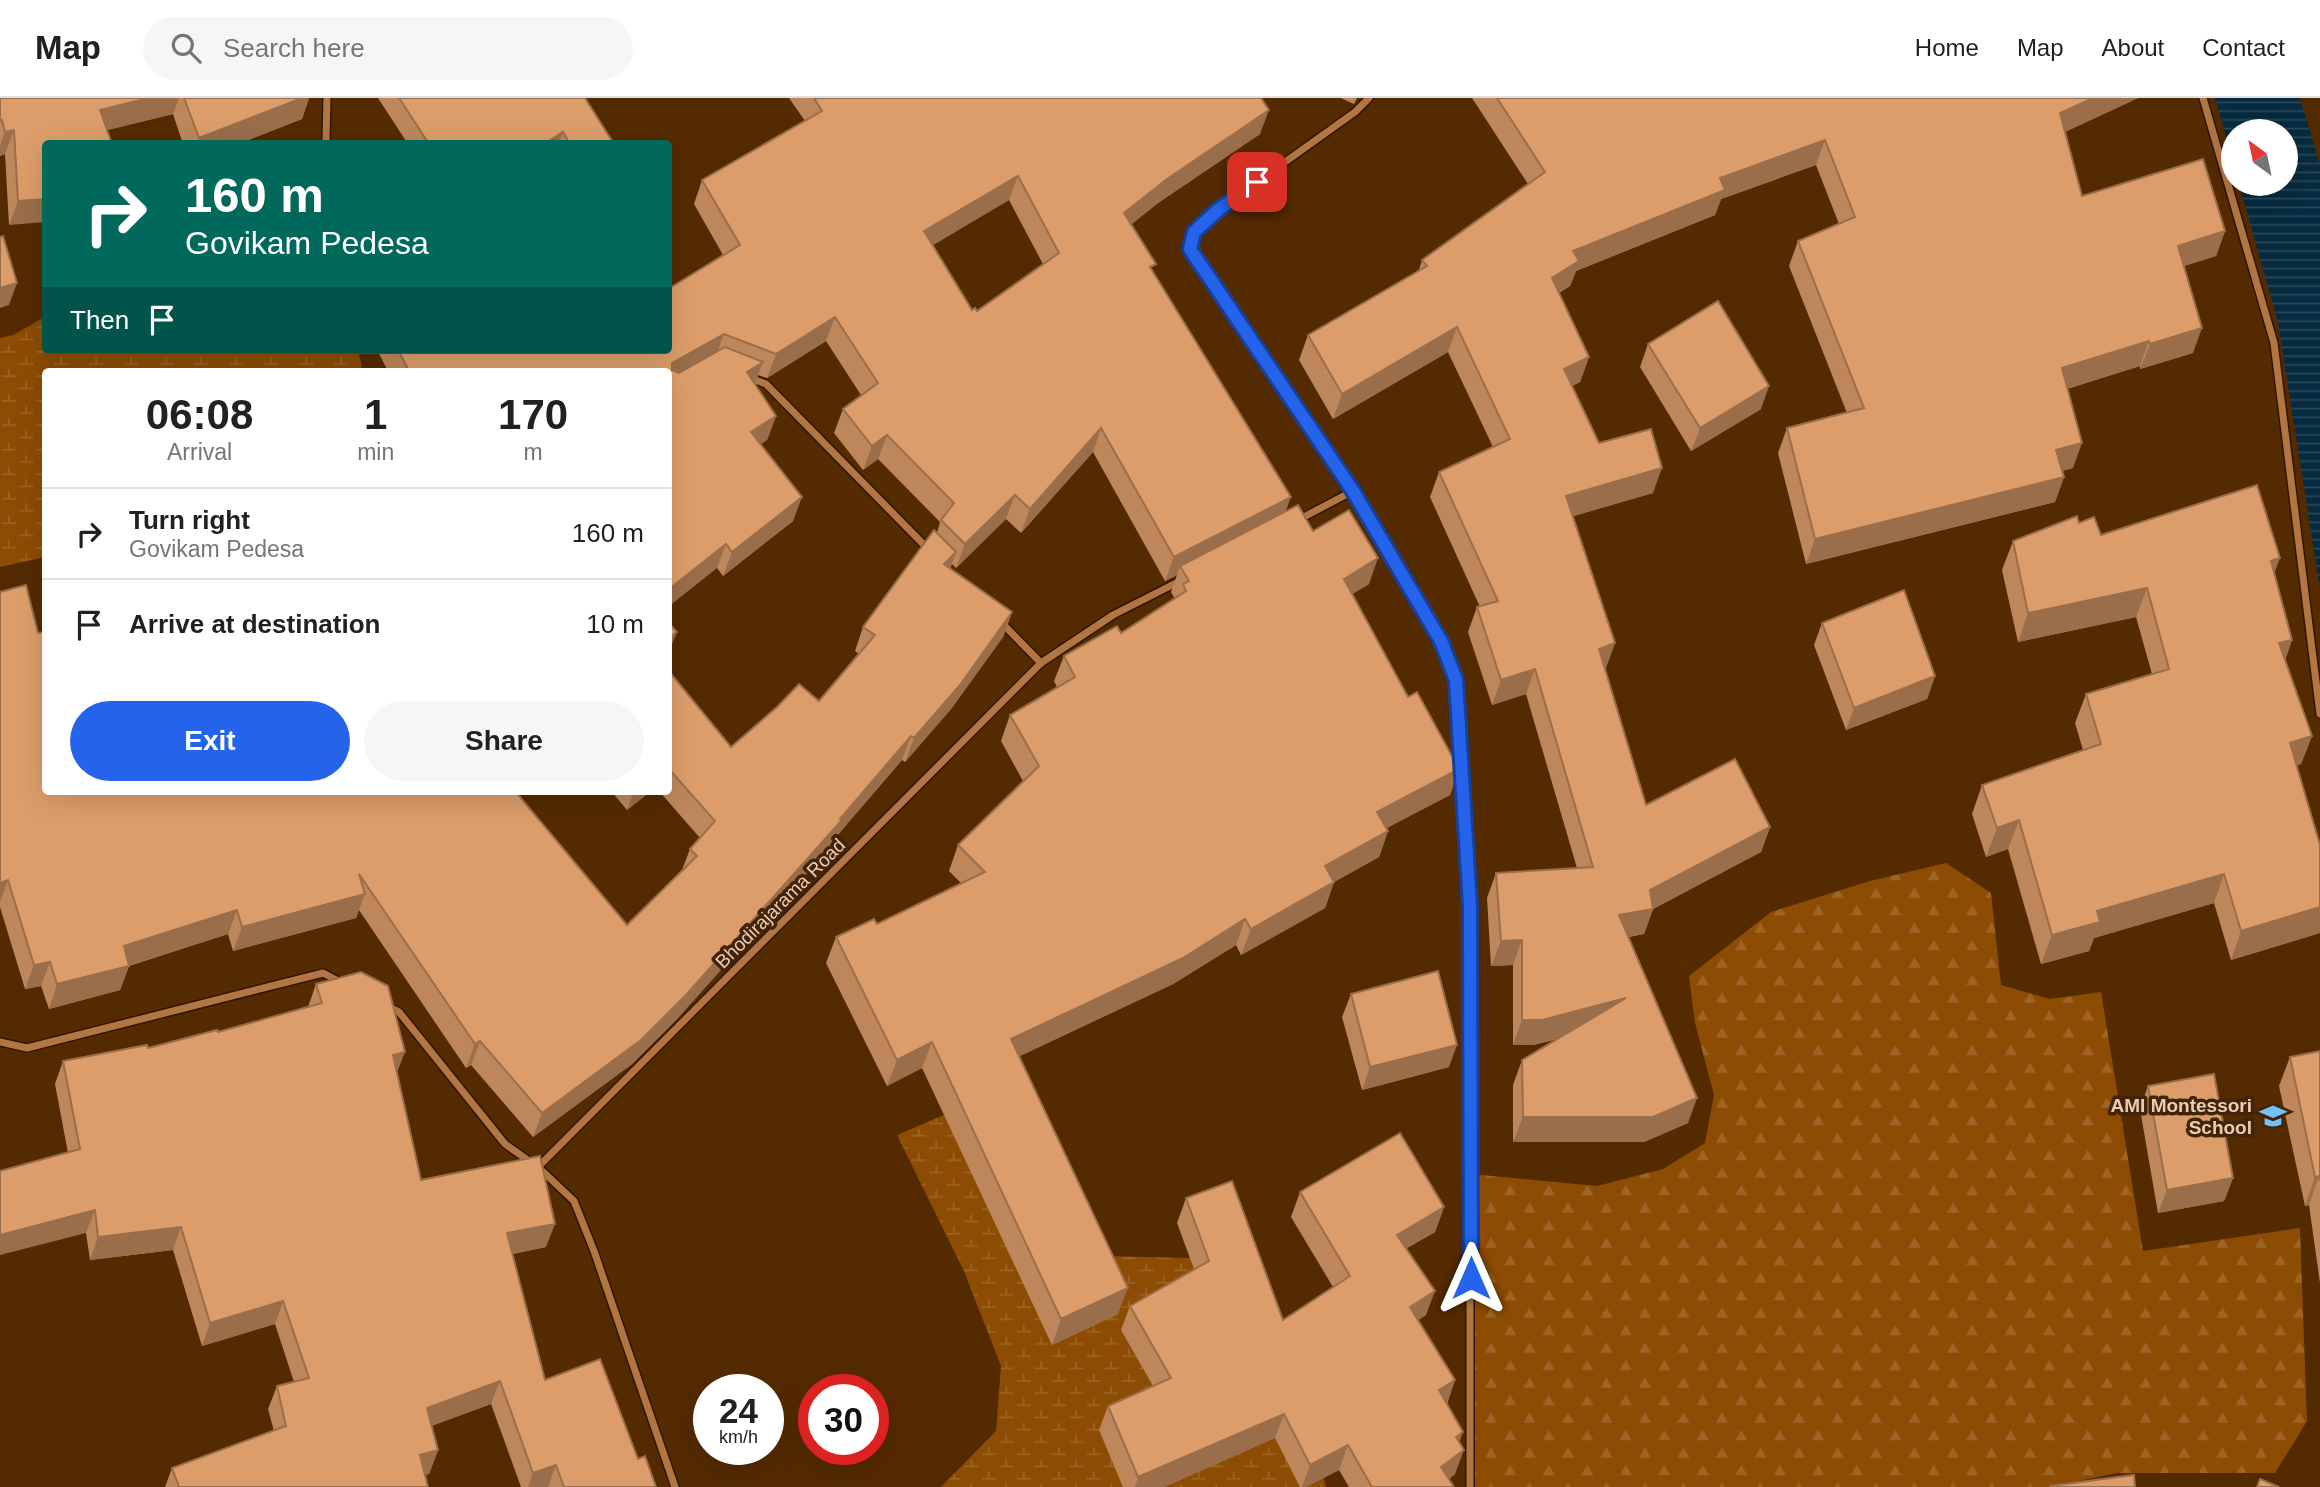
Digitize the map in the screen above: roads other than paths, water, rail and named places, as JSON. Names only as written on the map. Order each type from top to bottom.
[{"type":"street","points":[[326,140],[327,98]]},
{"type":"street","points":[[1369,98],[1355,111],[1218,210],[1194,232],[1190,249],[1353,491],[1441,641],[1456,680],[1470,906],[1469,1487]]},
{"type":"street","points":[[2203,98],[2274,343],[2320,714]]},
{"type":"street","points":[[741,374],[766,384],[933,554]]},
{"type":"street","points":[[1293,522],[1353,491]]},
{"type":"street","name":"Bhodirajarama Road","points":[[538,1167],[1041,663],[1113,615],[1185,578]]},
{"type":"street","points":[[992,613],[1041,663]]},
{"type":"street","points":[[0,1042],[27,1048],[323,973],[355,990]]},
{"type":"street","points":[[377,1001],[398,1012],[505,1144],[538,1167],[574,1201],[676,1487]]},
{"type":"water","points":[[2215,98],[2300,98],[2320,165],[2320,590],[2278,322],[2242,196],[2298,196],[2298,119],[2221,119]]},
{"type":"place","name":"AMI Montessori School","points":[[2273,1116]]}]
